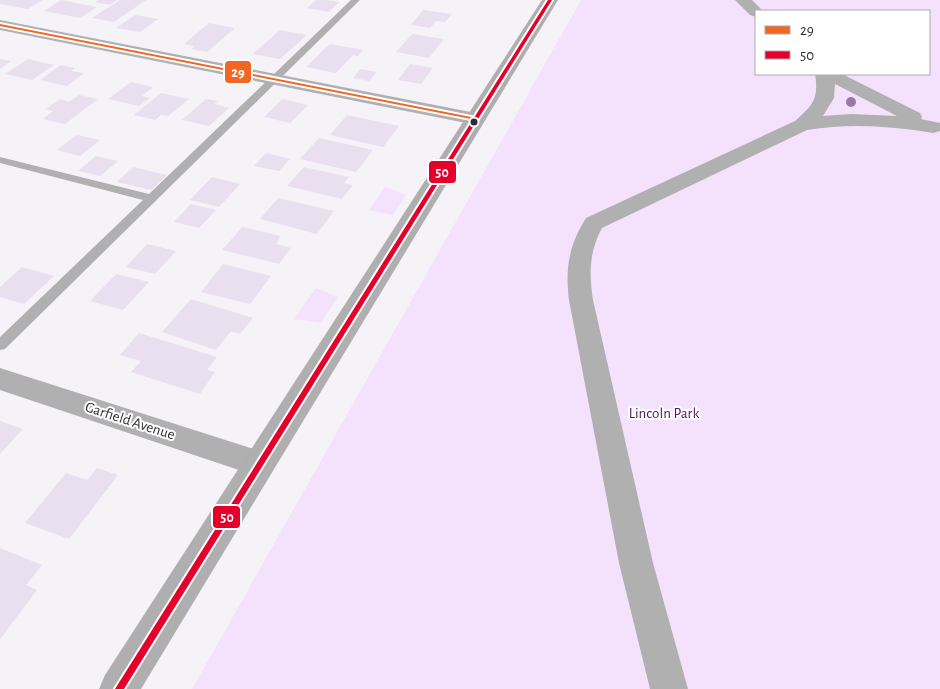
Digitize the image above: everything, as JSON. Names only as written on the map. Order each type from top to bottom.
[{"type":"main road","points":[[119,689],[550,0]]},
{"type":"street","points":[[743,0],[755,11]]},
{"type":"street","points":[[0,25],[476,119]]},
{"type":"street","points":[[802,126],[820,109],[826,98],[827,86],[824,75]]},
{"type":"street","points":[[832,75],[936,129]]},
{"type":"street","points":[[669,689],[636,563],[581,300],[577,276],[579,258],[585,236],[594,223],[802,126],[831,119],[865,118],[898,121],[936,129]]},
{"type":"street","name":"Garfield Avenue","points":[[0,379],[260,464]]},
{"type":"lane","points":[[0,345],[355,0]]},
{"type":"lane","points":[[0,160],[152,198]]},
{"type":"green space","name":"Lincoln Park","points":[[581,0],[940,0],[940,689],[192,689]]},
{"type":"green space","points":[[385,187],[406,195],[393,215],[369,210]]},
{"type":"green space","points":[[316,288],[338,297],[321,323],[294,319]]},
{"type":"building","points":[[0,0],[43,0],[28,9],[0,4]]},
{"type":"building","points":[[61,0],[97,7],[80,18],[44,11]]},
{"type":"building","points":[[99,0],[117,0],[110,5],[95,2]]},
{"type":"building","points":[[120,0],[146,0],[114,22],[92,18]]},
{"type":"building","points":[[316,0],[339,2],[329,12],[307,8]]},
{"type":"building","points":[[423,10],[452,14],[445,22],[436,21],[430,28],[411,25]]},
{"type":"building","points":[[135,15],[158,19],[140,32],[116,28]]},
{"type":"building","points":[[209,23],[235,28],[207,52],[191,49],[195,46],[184,44]]},
{"type":"building","points":[[280,30],[307,35],[280,59],[253,54]]},
{"type":"building","points":[[412,34],[444,39],[429,58],[396,52]]},
{"type":"building","points":[[330,44],[363,50],[358,56],[353,55],[336,73],[306,67]]},
{"type":"building","points":[[0,59],[11,61],[0,69]]},
{"type":"building","points":[[28,59],[54,65],[32,80],[5,74]]},
{"type":"building","points":[[410,64],[433,68],[421,84],[398,80]]},
{"type":"building","points":[[61,65],[75,68],[71,71],[84,73],[67,86],[40,80]]},
{"type":"building","points":[[360,69],[377,72],[369,81],[353,78]]},
{"type":"building","points":[[131,82],[153,87],[142,96],[150,98],[139,106],[108,99]]},
{"type":"building","points":[[161,93],[189,99],[168,116],[161,115],[155,120],[134,115]]},
{"type":"building","points":[[79,95],[98,99],[65,124],[43,119],[53,111],[46,109],[60,99],[69,102]]},
{"type":"building","points":[[206,99],[218,101],[214,104],[229,108],[209,126],[182,120]]},
{"type":"building","points":[[282,99],[308,105],[290,123],[264,117]]},
{"type":"building","points":[[347,115],[399,126],[383,147],[330,135]]},
{"type":"building","points":[[77,135],[100,140],[80,156],[57,150]]},
{"type":"building","points":[[319,138],[373,150],[356,172],[300,159]]},
{"type":"building","points":[[266,153],[290,159],[279,171],[254,166]]},
{"type":"building","points":[[96,156],[118,161],[100,176],[78,171]]},
{"type":"building","points":[[133,167],[167,175],[151,190],[117,182]]},
{"type":"building","points":[[304,167],[349,177],[344,183],[353,185],[342,199],[287,186]]},
{"type":"building","points":[[212,177],[240,184],[219,207],[190,200]]},
{"type":"building","points":[[278,198],[334,211],[317,234],[260,219]]},
{"type":"building","points":[[191,204],[216,210],[199,228],[174,222]]},
{"type":"building","points":[[242,227],[281,236],[276,244],[291,248],[279,264],[222,250]]},
{"type":"building","points":[[147,244],[176,251],[155,274],[126,267]]},
{"type":"building","points":[[223,264],[271,276],[250,304],[201,292]]},
{"type":"building","points":[[22,267],[54,276],[24,304],[0,297],[0,287]]},
{"type":"building","points":[[116,274],[149,282],[123,310],[90,301]]},
{"type":"building","points":[[191,299],[253,318],[240,334],[231,331],[216,350],[162,332]]},
{"type":"building","points":[[139,333],[217,357],[207,370],[215,372],[200,394],[131,372],[141,361],[120,355]]},
{"type":"building","points":[[0,421],[23,429],[0,454]]},
{"type":"building","points":[[97,468],[118,475],[69,539],[25,523],[66,473],[87,480]]},
{"type":"building","points":[[0,548],[42,565],[26,585],[37,590],[0,639]]},
{"type":"transit line","name":"50","points":[[119,689],[550,0]]},
{"type":"transit line","name":"29","points":[[0,25],[476,119]]}]
